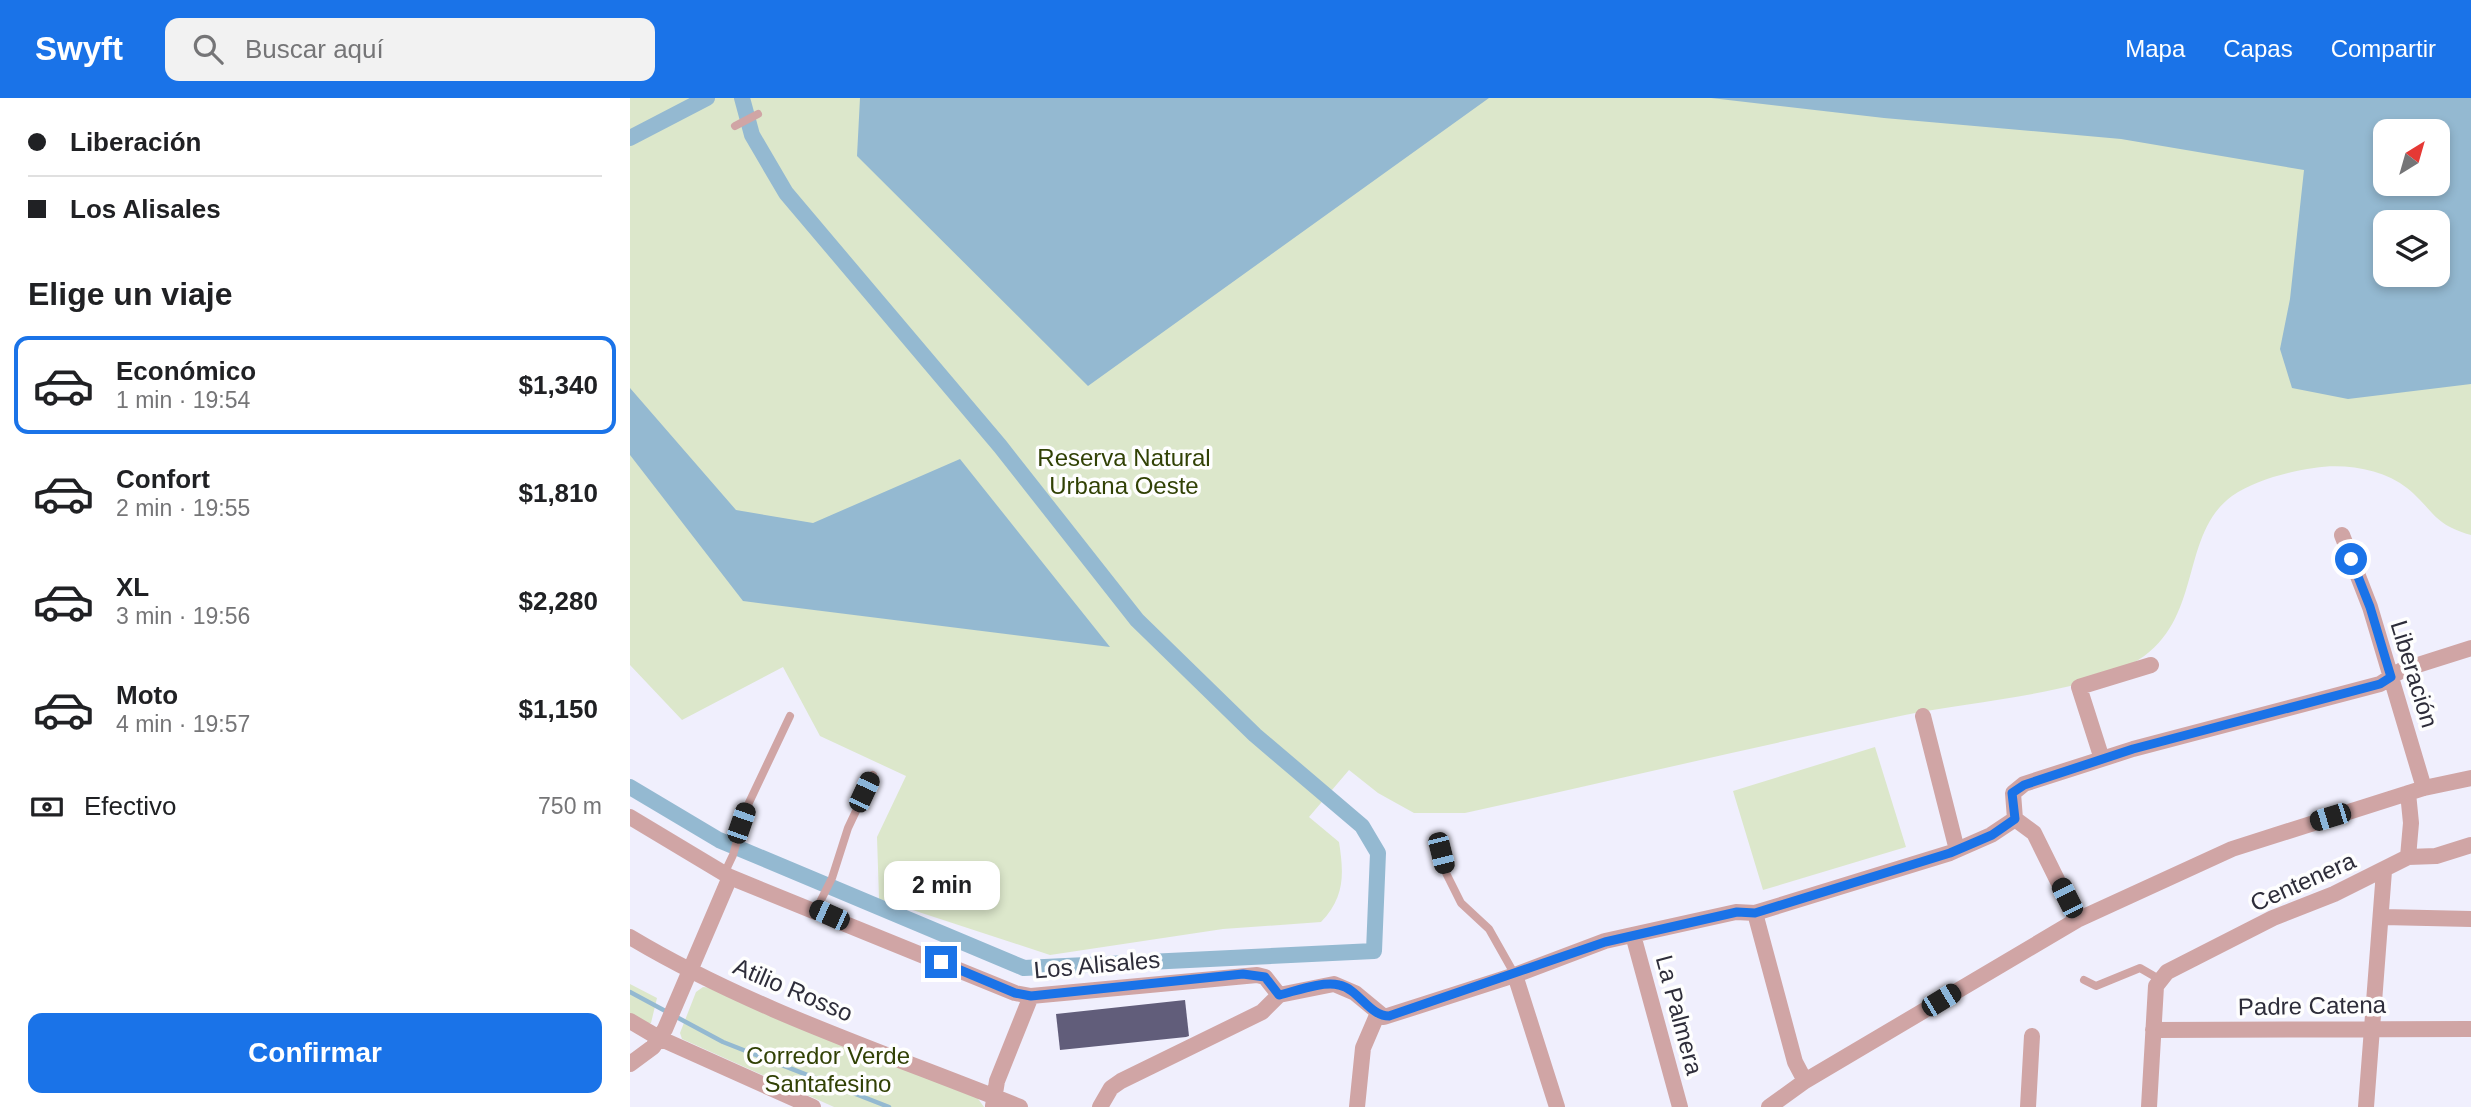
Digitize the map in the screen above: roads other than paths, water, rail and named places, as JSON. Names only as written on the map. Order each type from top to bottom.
[{"type":"street","name":"Liberación","points":[[2342,535],[2370,607],[2424,788]]},
{"type":"street","points":[[2077,920],[2034,833],[2015,819],[2012,793],[2016,788],[2102,758],[2380,684],[2402,670],[2471,648]]},
{"type":"street","points":[[2102,758],[2079,687],[2151,665]]},
{"type":"street","points":[[1923,716],[1956,850]]},
{"type":"street","points":[[1769,1107],[1805,1081],[2077,920],[2232,849],[2424,788],[2471,778]]},
{"type":"street","points":[[2408,793],[2411,823],[2408,857]]},
{"type":"street","name":"Los Alisales","points":[[630,817],[727,876],[1015,993],[1031,996],[1243,974],[1265,977],[1279,995]]},
{"type":"street","points":[[1100,1107],[1111,1088],[1262,1012],[1279,995],[1334,984],[1343,985],[1378,1013],[1389,1016],[1605,942],[1737,912],[1755,913],[1956,850],[2002,830],[2015,819]]},
{"type":"street","name":"Centenera","points":[[2159,979],[2273,918],[2384,871],[2408,857],[2436,856],[2471,845]]},
{"type":"street","points":[[2366,1107],[2383,917],[2384,871]]},
{"type":"street","points":[[630,1064],[659,1038],[691,971],[727,876]]},
{"type":"street","points":[[1755,913],[1795,1062],[1805,1081]]},
{"type":"street","points":[[2383,917],[2471,919]]},
{"type":"street","name":"La Palmera","points":[[1633,935],[1680,1107]]},
{"type":"street","name":"Atilio Rosso","points":[[630,937],[691,971],[748,998],[993,1102],[1020,1107]]},
{"type":"street","points":[[1515,975],[1557,1107]]},
{"type":"street","points":[[2149,1107],[2159,979]]},
{"type":"street","points":[[993,1102],[1031,996]]},
{"type":"street","points":[[1357,1107],[1363,1048],[1378,1013]]},
{"type":"street","points":[[630,1021],[659,1038],[813,1107]]},
{"type":"street","name":"Padre Catena","points":[[2153,1030],[2373,1027],[2471,1029]]},
{"type":"street","points":[[2028,1107],[2032,1037]]},
{"type":"lane","points":[[735,125],[758,114]]},
{"type":"lane","points":[[727,876],[746,809],[790,716]]},
{"type":"lane","points":[[816,910],[832,878],[848,828],[873,775]]},
{"type":"lane","points":[[1441,853],[1446,873],[1461,903],[1489,929],[1515,975]]},
{"type":"lane","points":[[2084,980],[2096,986],[2140,968],[2159,979]]},
{"type":"water","points":[[860,98],[1489,98],[1088,386],[857,156]]},
{"type":"water","points":[[1711,98],[2471,98],[2471,384],[2348,399],[2292,388],[2280,349],[2290,299],[2304,170],[2121,139],[1884,118]]},
{"type":"water","points":[[630,388],[736,510],[813,523],[960,459],[1110,647],[743,601],[630,455]]},
{"type":"waterway","points":[[630,138],[707,98]]},
{"type":"waterway","points":[[630,787],[719,840],[1024,968],[1374,951],[1378,853],[1362,826],[1255,735],[1137,620],[1000,446],[786,193],[752,135],[742,98]]},
{"type":"waterway","points":[[630,992],[723,1042],[889,1107]]},
{"type":"park label","name":"Reserva Natural Urbana Oeste","points":[[1124,472]]},
{"type":"park label","name":"Corredor Verde Santafesino","points":[[828,1070]]}]
